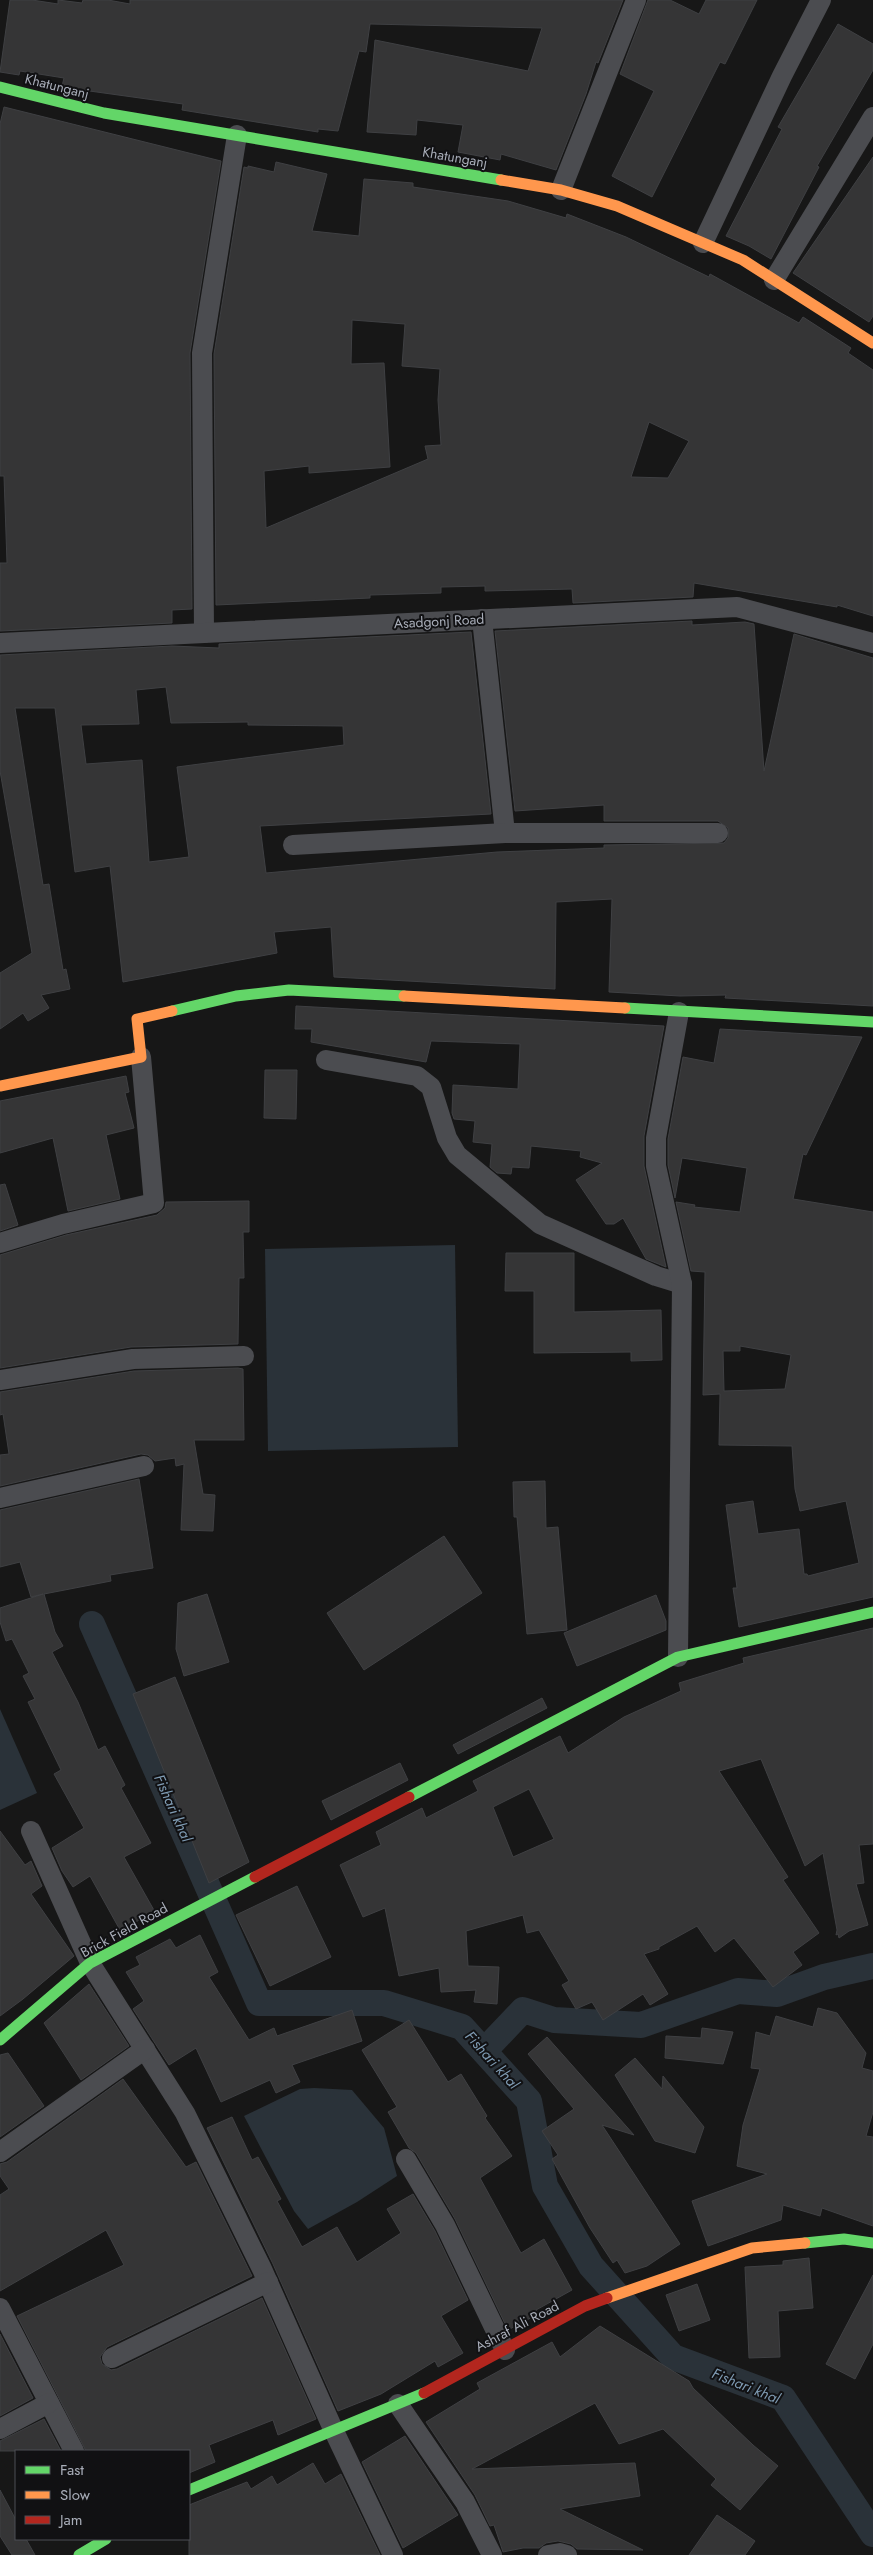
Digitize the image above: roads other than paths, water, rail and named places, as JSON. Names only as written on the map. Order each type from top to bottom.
[{"type":"street","points":[[561,190],[636,0]]},
{"type":"street","points":[[703,243],[782,76],[821,0]]},
{"type":"street","name":"Khatunganj","points":[[0,87],[104,113],[561,190],[617,206],[743,260],[873,343]]},
{"type":"street","points":[[774,280],[873,117]]},
{"type":"street","points":[[204,633],[202,352],[238,135]]},
{"type":"street","name":"Asadgonj Road","points":[[0,643],[737,607],[873,643]]},
{"type":"street","points":[[482,619],[505,833]]},
{"type":"street","points":[[293,845],[505,833],[718,833]]},
{"type":"street","points":[[0,1243],[62,1224],[154,1203],[137,1019],[236,996],[289,990],[873,1022]]},
{"type":"street","points":[[678,1657],[682,1284],[656,1166],[656,1138],[679,1012]]},
{"type":"street","points":[[0,1086],[141,1057]]},
{"type":"street","points":[[326,1060],[417,1076],[431,1087],[447,1138],[457,1156],[540,1224],[647,1272],[682,1284]]},
{"type":"street","points":[[0,1380],[133,1359],[244,1356]]},
{"type":"street","points":[[0,1498],[144,1466]]},
{"type":"street","name":"Brick Field Road","points":[[0,2040],[90,1963],[678,1657],[873,1612]]},
{"type":"street","points":[[31,1831],[90,1963],[186,2113],[268,2282],[333,2429],[393,2555]]},
{"type":"street","points":[[0,2152],[145,2049]]},
{"type":"street","points":[[406,2159],[444,2226],[505,2350]]},
{"type":"street","name":"Ashraf Ali Road","points":[[190,2490],[421,2394],[585,2306],[639,2285],[752,2248],[844,2239],[873,2243]]},
{"type":"street","points":[[112,2358],[268,2282]]},
{"type":"street","points":[[0,2308],[73,2450]]},
{"type":"street","points":[[0,2429],[49,2403]]},
{"type":"street","points":[[398,2404],[465,2502],[492,2555]]},
{"type":"street","points":[[79,2555],[104,2540]]},
{"type":"street","points":[[548,2555],[560,2552],[566,2555]]},
{"type":"waterway","name":"Fishari khal","points":[[92,1624],[259,2003],[384,2003],[462,2027],[529,2101],[545,2186],[591,2266],[673,2357],[783,2398],[873,2534]]},
{"type":"waterway","points":[[484,2051],[523,2010],[554,2020],[641,2025],[738,1991],[777,1994],[824,1977],[873,1966]]}]
